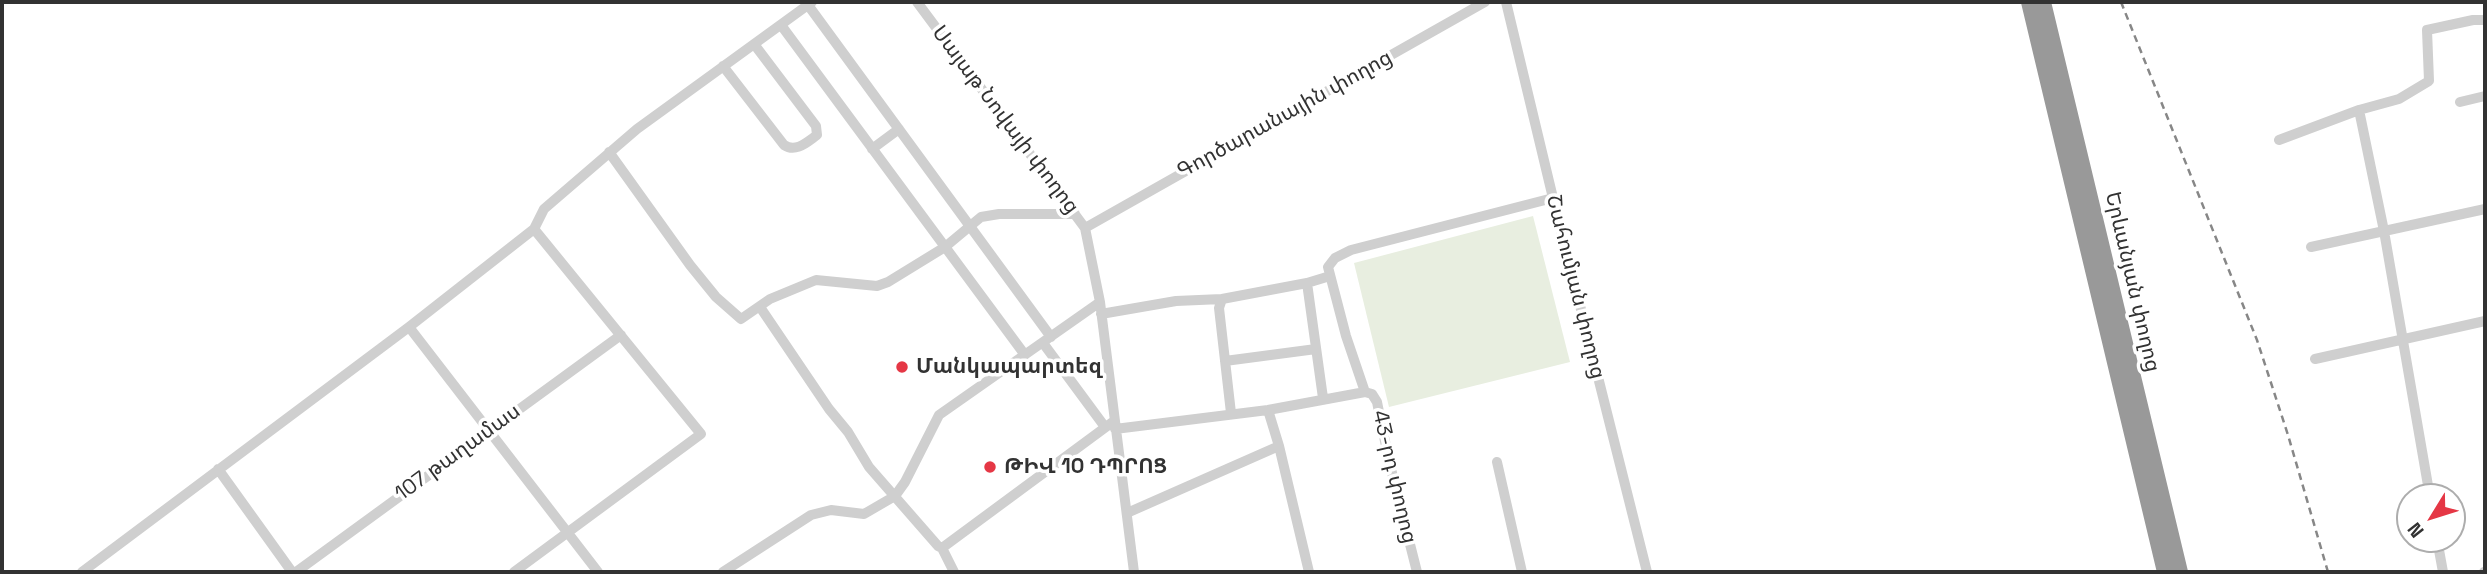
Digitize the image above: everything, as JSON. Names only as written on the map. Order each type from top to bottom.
[{"type":"highway","name":"Երևանյան փողոց","points":[[2029,2],[2131,395]]},
{"type":"highway","name":"Երևանյան փողոց","points":[[2043,2],[2167,561],[2180,572]]},
{"type":"street","name":"Սայաթ Նովայի փողոց","points":[[917,2],[1085,228],[1100,302],[1112,426],[1127,513],[1133,572]]},
{"type":"street","name":"Գործարանային փողոց","points":[[1085,228],[1485,2]]},
{"type":"street","name":"Շահումյան փողոց","points":[[1506,2],[1647,572]]},
{"type":"street","points":[[82,572],[409,327],[534,229],[544,209],[637,129],[810,3],[970,225],[1047,340],[1112,426]]},
{"type":"street","points":[[2279,140],[2359,110],[2399,99],[2429,81],[2427,30],[2485,20]]},
{"type":"street","points":[[781,24],[1025,355]]},
{"type":"street","points":[[723,66],[784,145],[795,149],[805,144],[817,135],[816,126],[754,44]]},
{"type":"street","points":[[2460,102],[2485,96]]},
{"type":"street","points":[[2359,110],[2384,230],[2428,483]]},
{"type":"street","points":[[872,149],[899,129]]},
{"type":"street","points":[[609,152],[690,265],[716,297],[741,318],[782,293],[816,280],[877,286],[888,282],[944,247],[981,217],[999,214],[1075,214]]},
{"type":"street","points":[[1101,314],[1176,301],[1222,299],[1307,283],[1329,272],[1335,258],[1351,250],[1553,198]]},
{"type":"street","points":[[2311,247],[2485,209]]},
{"type":"street","points":[[514,572],[701,434],[534,229]]},
{"type":"street","name":"43-րդ փողոց","points":[[1329,272],[1365,392],[1372,394],[1377,402],[1417,572]]},
{"type":"street","points":[[1307,283],[1323,398]]},
{"type":"street","points":[[1222,299],[1219,308],[1231,413]]},
{"type":"street","points":[[723,572],[811,515],[831,510],[864,514],[895,496],[939,415],[1100,302]]},
{"type":"street","points":[[760,307],[829,409],[848,432],[869,467],[938,547],[942,548],[954,572]]},
{"type":"street","points":[[2315,359],[2485,321]]},
{"type":"street","points":[[409,327],[598,572]]},
{"type":"street","name":"107 թաղամաս","points":[[294,572],[621,335]]},
{"type":"street","points":[[1225,361],[1316,349]]},
{"type":"street","points":[[942,548],[1112,426],[1268,410],[1365,392]]},
{"type":"street","points":[[1268,410],[1309,572]]},
{"type":"street","points":[[1127,513],[1279,446]]},
{"type":"street","points":[[1497,462],[1522,572]]},
{"type":"street","points":[[218,469],[294,572]]},
{"type":"street","points":[[2440,553],[2443,572]]},
{"type":"shaded area","points":[[1533,216],[1570,362],[1389,407],[1354,263]]},
{"type":"railway","points":[[2121,2],[2257,340],[2328,572]]},
{"type":"place","name":"Մանկապարտեզ","points":[[902,367]]},
{"type":"place","name":"ԹԻՎ 10 ԴՊՐՈՑ","points":[[990,467]]}]
